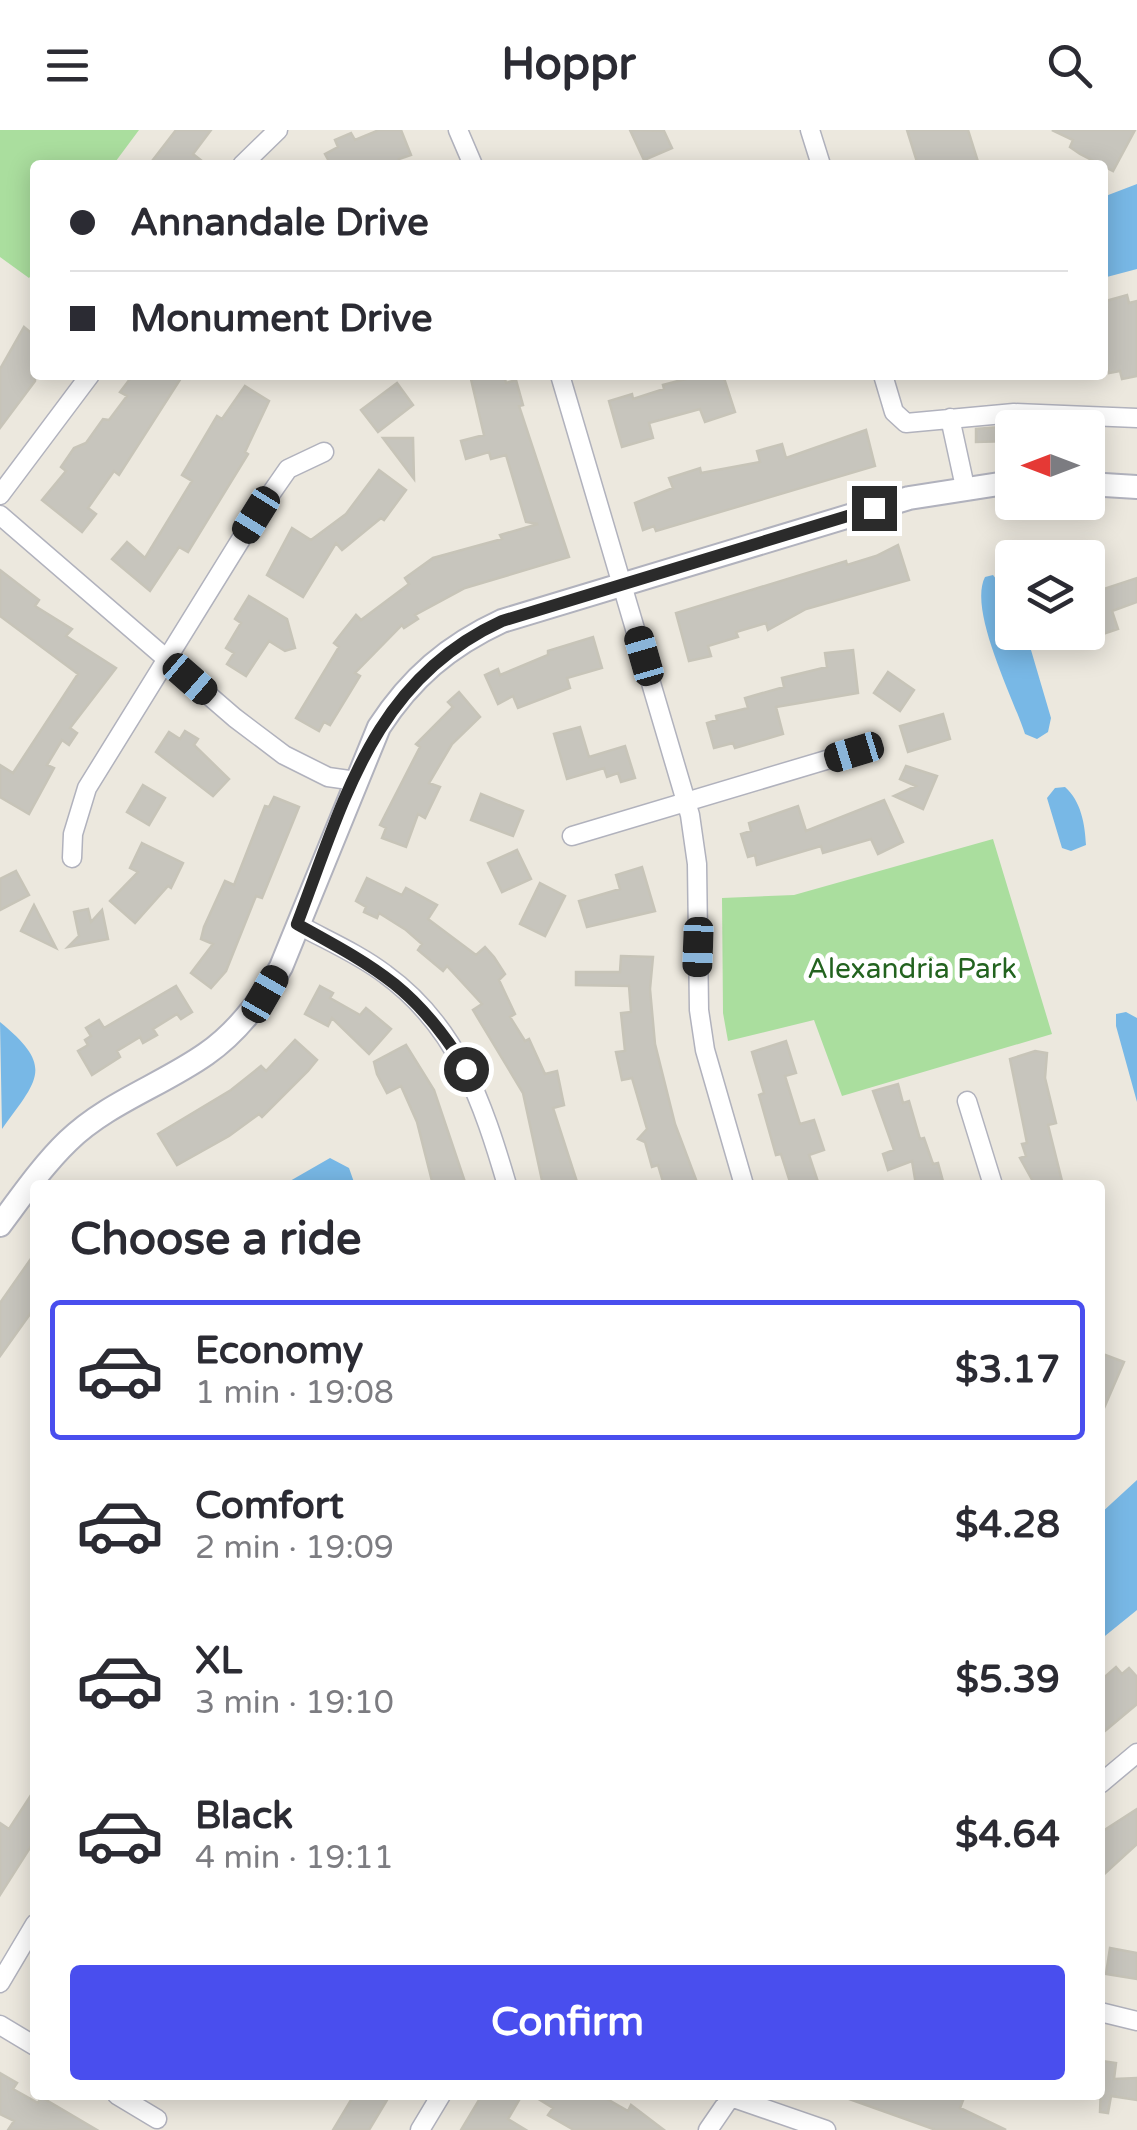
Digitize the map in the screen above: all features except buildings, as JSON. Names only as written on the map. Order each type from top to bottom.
[{"type":"street","points":[[247,160],[278,130]]},
{"type":"street","points":[[458,130],[471,160]]},
{"type":"street","points":[[810,130],[819,160]]},
{"type":"street","points":[[0,496],[86,380]]},
{"type":"street","points":[[562,380],[686,802],[697,864],[699,1010],[705,1050],[743,1180]]},
{"type":"street","points":[[885,380],[898,420],[914,424],[1046,413],[1137,418]]},
{"type":"street","points":[[950,418],[965,486]]},
{"type":"street","points":[[72,858],[73,834],[87,788],[288,470],[324,452]]},
{"type":"street","points":[[36,1180],[68,1140],[106,1112],[204,1056],[242,1024],[280,967],[379,727],[400,695],[446,651],[502,621],[622,584],[909,498],[995,483]]},
{"type":"street","points":[[1105,485],[1137,487]]},
{"type":"street","points":[[0,515],[284,755],[317,773],[356,780]]},
{"type":"street","points":[[572,836],[854,752]]},
{"type":"street","points":[[297,924],[381,971],[424,1008],[466,1069],[504,1180]]},
{"type":"street","points":[[966,1101],[991,1180]]},
{"type":"street","points":[[0,1225],[30,1188]]},
{"type":"street","points":[[1105,1780],[1137,1753]]},
{"type":"street","points":[[0,1984],[30,1933]]},
{"type":"street","points":[[1105,2013],[1137,2021]]},
{"type":"street","points":[[0,2025],[30,2043]]},
{"type":"street","points":[[125,2100],[157,2119]]},
{"type":"street","points":[[420,2130],[438,2100]]},
{"type":"street","points":[[708,2130],[727,2100]]},
{"type":"street","points":[[740,2100],[826,2130]]},
{"type":"green space","points":[[0,130],[139,130],[117,160],[30,160],[30,277],[0,257]]},
{"type":"green space","name":"Alexandria Park","points":[[993,839],[1052,1034],[842,1096],[814,1020],[728,1041],[723,1013],[722,898],[794,895]]},
{"type":"water","points":[[1137,184],[1137,269],[1108,277],[1108,195]]},
{"type":"water","points":[[985,577],[995,578],[995,650],[1031,650],[1051,718],[1048,732],[1037,739],[1025,734],[994,654],[982,610]]},
{"type":"water","points":[[1065,787],[1078,806],[1086,845],[1071,851],[1062,848],[1047,798],[1055,788]]},
{"type":"water","points":[[1126,1012],[1137,1018],[1137,1102],[1116,1026],[1116,1014]]},
{"type":"water","points":[[0,1022],[29,1051],[35,1074],[25,1098],[2,1129]]},
{"type":"water","points":[[330,1158],[349,1168],[353,1180],[292,1180]]},
{"type":"water","points":[[1137,1480],[1137,1610],[1105,1636],[1105,1509]]},
{"type":"route","points":[[466,1069],[446,1036],[406,990],[381,971],[297,924],[379,727],[400,695],[446,651],[502,621],[874,508]]}]
